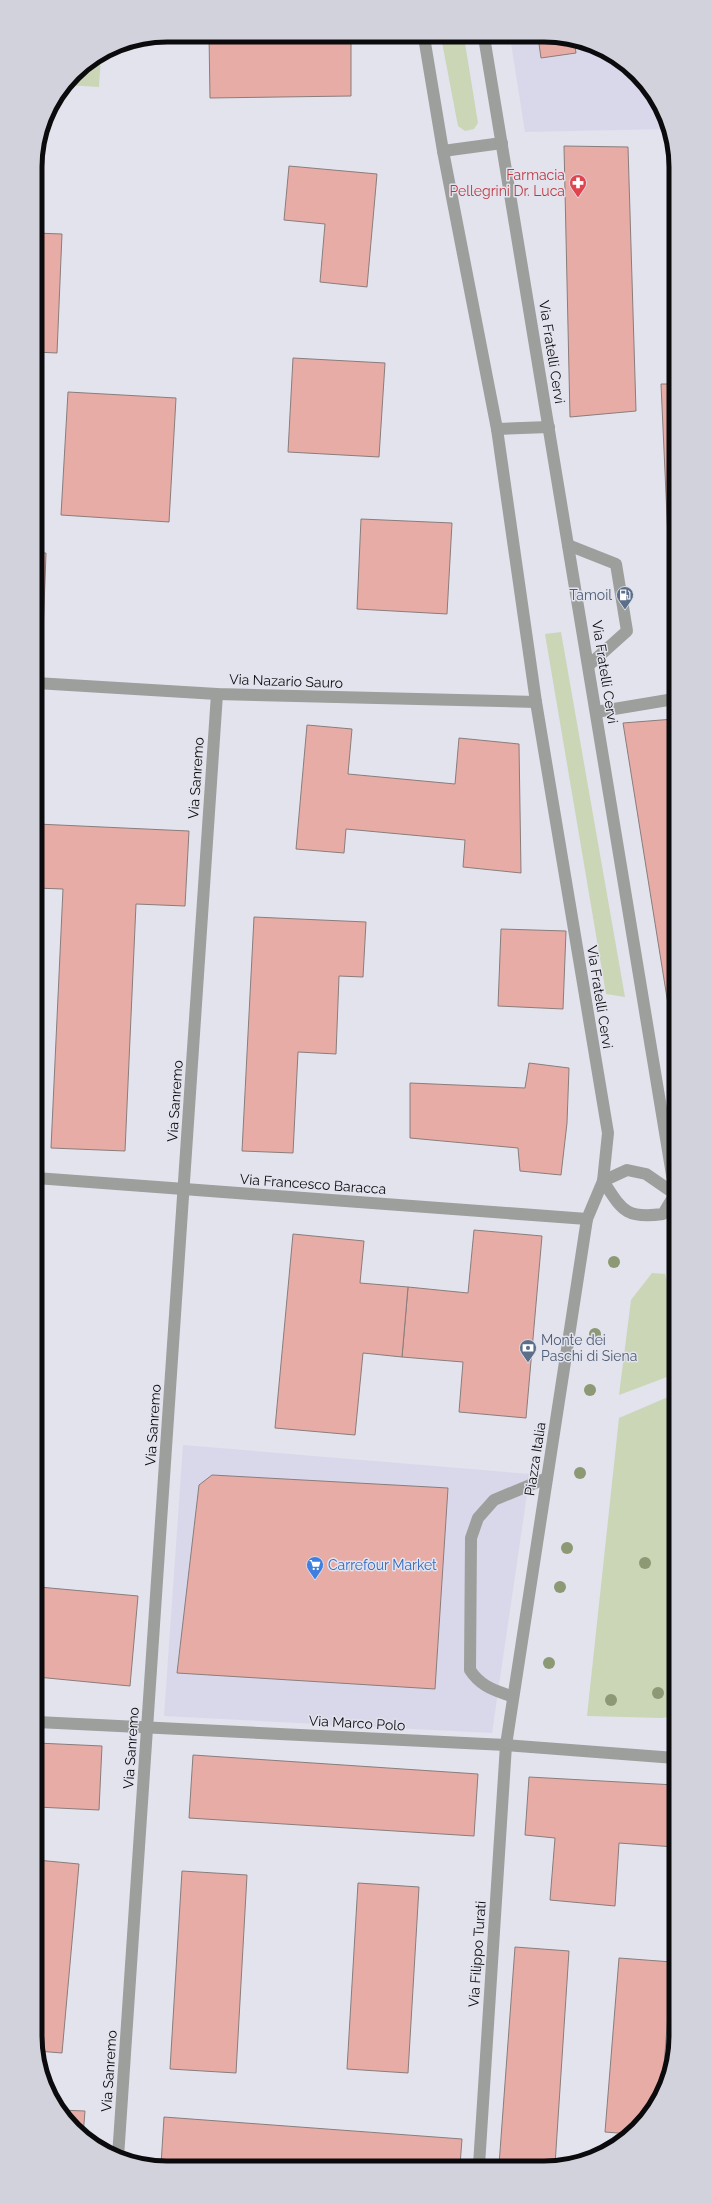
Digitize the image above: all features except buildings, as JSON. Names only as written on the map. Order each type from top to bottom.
[{"type":"street","name":"Via Fratelli Cervi","points":[[425,42],[443,151],[497,429],[536,702],[608,1133],[603,1181]]},
{"type":"street","name":"Via Fratelli Cervi","points":[[485,42],[669,1157]]},
{"type":"street","points":[[443,151],[502,143]]},
{"type":"street","points":[[497,429],[549,427]]},
{"type":"street","points":[[568,545],[616,564],[619,579],[627,631],[588,665]]},
{"type":"street","name":"Via Nazario Sauro","points":[[42,683],[217,694],[536,702]]},
{"type":"street","name":"Via Sanremo","points":[[118,2151],[217,694]]},
{"type":"street","points":[[596,712],[669,700]]},
{"type":"street","points":[[669,1190],[646,1174],[627,1170],[603,1181],[621,1208],[642,1216],[663,1214],[669,1204]]},
{"type":"street","name":"Via Francesco Baracca","points":[[42,1178],[587,1219]]},
{"type":"street","name":"Piazza Italia","points":[[506,1745],[587,1219],[603,1181]]},
{"type":"street","points":[[513,1697],[488,1688],[476,1680],[470,1670],[471,1538],[478,1518],[494,1500],[547,1478]]},
{"type":"street","name":"Via Marco Polo","points":[[42,1722],[148,1729],[506,1745],[669,1758]]},
{"type":"street","name":"Via Filippo Turati","points":[[479,2161],[506,1745]]},
{"type":"shaded area","points":[[511,42],[552,42],[568,44],[584,49],[606,59],[620,68],[638,85],[656,112],[663,129],[525,132]]},
{"type":"shaded area","points":[[183,1445],[530,1474],[492,1733],[164,1716]]},
{"type":"green space","points":[[442,42],[465,42],[478,123],[474,129],[465,131],[458,126]]},
{"type":"green space","points":[[101,62],[99,87],[73,85],[85,73]]},
{"type":"green space","points":[[561,632],[625,997],[606,994],[545,634]]},
{"type":"green space","points":[[652,1273],[665,1274],[669,1289],[669,1376],[619,1395],[631,1300]]},
{"type":"green space","points":[[669,1397],[669,1717],[587,1716],[619,1418]]},
{"type":"place","name":"Farmacia Pellegrini Dr. Luca","points":[[578,198]]},
{"type":"place","name":"Tamoil","points":[[625,610]]},
{"type":"place","name":"Monte dei Paschi di Siena","points":[[528,1363]]},
{"type":"place","name":"Carrefour Market","points":[[315,1580]]}]
